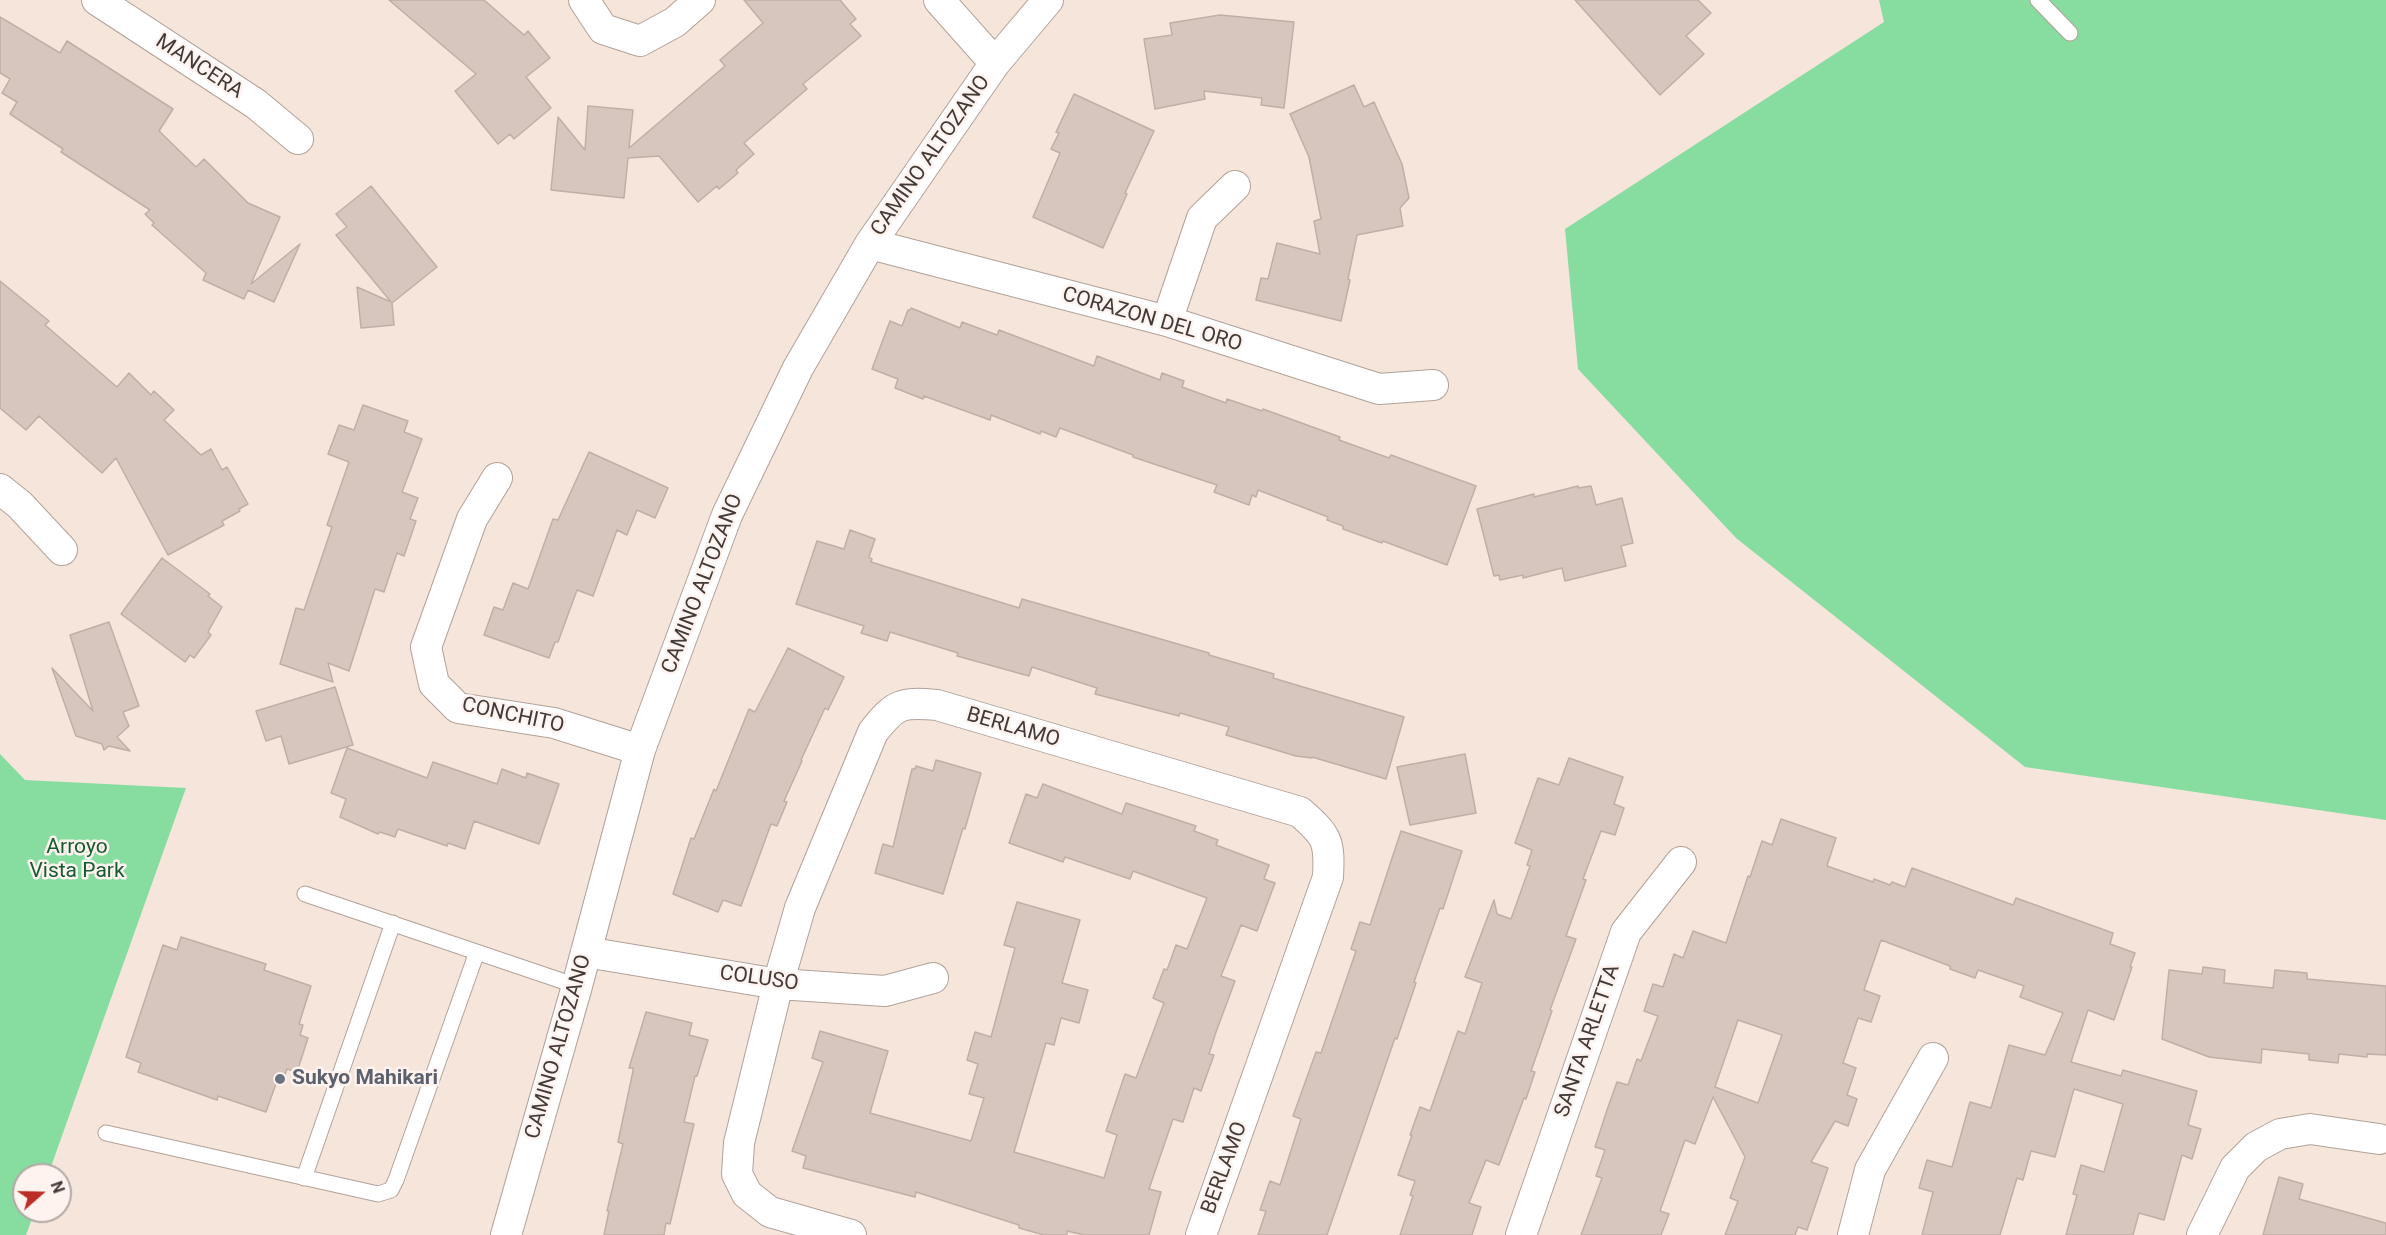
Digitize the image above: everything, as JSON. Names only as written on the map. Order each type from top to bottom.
[{"type":"street","name":"MANCERA","points":[[97,0],[256,104],[298,139]]},
{"type":"street","points":[[584,0],[603,29],[640,41],[675,22],[699,0]]},
{"type":"street","points":[[939,0],[995,63]]},
{"type":"street","name":"CAMINO ALTOZANO","points":[[506,1235],[577,986],[640,750],[727,515],[798,368],[870,244],[995,63],[1048,0]]},
{"type":"street","points":[[1167,321],[1202,218],[1235,186]]},
{"type":"street","name":"CORAZON DEL ORO","points":[[870,244],[1167,321],[1378,389],[1433,385]]},
{"type":"street","name":"CONCHITO","points":[[497,478],[472,519],[426,647],[434,684],[458,708],[554,723],[640,750]]},
{"type":"street","points":[[0,489],[21,505],[62,550]]},
{"type":"street","name":"BERLAMO","points":[[851,1235],[770,1212],[747,1194],[737,1174],[739,1143],[778,984],[800,908],[873,732],[889,712],[910,703],[937,705],[1300,812],[1318,828],[1330,848],[1328,877],[1201,1235]]},
{"type":"street","name":"SANTA ARLETTA","points":[[1521,1235],[1626,932],[1681,862]]},
{"type":"street","name":"COLUSO","points":[[586,952],[778,984],[885,991],[933,978]]},
{"type":"street","points":[[1853,1235],[1870,1170],[1933,1058]]},
{"type":"street","points":[[2202,1235],[2235,1168],[2256,1147],[2272,1138],[2280,1134],[2310,1129],[2379,1139]]},
{"type":"lane","points":[[2038,0],[2070,33]]},
{"type":"lane","points":[[305,894],[577,986]]},
{"type":"lane","points":[[304,1178],[393,923]]},
{"type":"lane","points":[[106,1134],[378,1194],[391,1190],[477,952]]},
{"type":"green space","points":[[1879,0],[2386,0],[2386,820],[2025,767],[1736,538],[1578,369],[1565,229],[1884,22]]},
{"type":"green space","name":"Arroyo Vista Park","points":[[0,754],[25,780],[186,788],[52,1163],[12,1163],[12,1223],[30,1223],[26,1235],[0,1235]]},
{"type":"building","points":[[389,0],[484,0],[524,35],[528,31],[550,58],[526,77],[551,108],[514,139],[510,134],[498,144],[455,91],[476,74]]},
{"type":"building","points":[[744,0],[840,0],[856,19],[850,24],[861,36],[803,84],[807,89],[744,143],[754,154],[736,170],[738,173],[719,189],[717,186],[698,202],[659,156],[628,158],[624,198],[551,190],[558,117],[585,150],[588,106],[633,110],[629,148],[725,66],[720,60],[763,23]]},
{"type":"building","points":[[1575,0],[1698,0],[1711,13],[1686,36],[1704,54],[1660,95]]},
{"type":"building","points":[[1220,15],[1294,22],[1284,108],[1261,105],[1262,98],[1204,91],[1205,99],[1155,109],[1144,39],[1172,35],[1170,23]]},
{"type":"building","points":[[0,17],[60,53],[67,41],[173,109],[159,131],[196,167],[204,159],[248,203],[280,217],[251,284],[300,244],[274,302],[248,290],[244,299],[203,280],[206,273],[152,225],[154,223],[145,214],[150,210],[61,152],[63,149],[10,114],[17,102],[2,93],[10,79],[0,73]]},
{"type":"building","points":[[1354,85],[1364,107],[1374,102],[1402,164],[1409,198],[1400,208],[1403,226],[1357,235],[1341,321],[1256,300],[1261,278],[1268,279],[1277,243],[1320,254],[1314,221],[1321,219],[1309,157],[1290,114]]},
{"type":"building","points":[[1074,94],[1154,131],[1125,193],[1127,194],[1103,248],[1033,217],[1060,153],[1051,149],[1059,133],[1056,132]]},
{"type":"building","points":[[371,186],[437,267],[392,303],[394,325],[361,328],[357,287],[391,302],[336,235],[347,227],[336,214]]},
{"type":"building","points":[[0,281],[49,321],[45,325],[117,387],[129,373],[151,395],[154,391],[174,410],[164,420],[201,455],[211,449],[222,470],[227,467],[248,504],[222,521],[224,525],[168,555],[116,458],[102,473],[39,416],[26,430],[0,408]]},
{"type":"building","points":[[911,308],[960,328],[962,322],[997,335],[999,330],[1094,366],[1097,356],[1160,380],[1162,373],[1184,381],[1182,387],[1226,403],[1227,399],[1262,411],[1263,409],[1340,437],[1339,440],[1389,458],[1391,455],[1476,486],[1447,565],[1343,529],[1343,526],[1327,520],[1328,517],[1258,490],[1256,497],[1252,495],[1249,505],[1214,492],[1217,485],[1133,457],[1133,455],[1060,428],[1056,437],[1041,431],[1040,434],[991,415],[990,420],[895,388],[898,379],[872,369],[890,321],[902,326]]},
{"type":"building","points":[[363,405],[408,421],[404,432],[422,439],[402,492],[418,498],[410,519],[416,521],[404,556],[397,553],[384,592],[375,589],[349,671],[328,663],[333,682],[280,664],[296,608],[304,610],[332,527],[327,525],[349,462],[328,454],[339,425],[354,430]]},
{"type":"building","points":[[589,452],[668,488],[655,518],[637,510],[627,535],[617,530],[593,596],[577,590],[558,642],[555,642],[549,658],[484,635],[494,607],[503,610],[513,583],[528,589],[553,519],[558,520]]},
{"type":"building","points":[[1578,486],[1578,488],[1591,486],[1596,505],[1622,498],[1633,543],[1621,546],[1626,566],[1565,581],[1562,568],[1523,578],[1523,575],[1500,580],[1499,575],[1494,576],[1477,509],[1534,494],[1534,497]]},
{"type":"building","points":[[850,530],[875,539],[869,557],[872,559],[871,562],[1019,608],[1022,599],[1209,653],[1209,655],[1274,674],[1273,678],[1404,717],[1386,779],[1226,735],[1229,727],[1180,713],[1179,716],[1095,694],[1097,688],[1032,667],[1029,676],[957,656],[958,653],[890,632],[887,641],[861,633],[864,626],[796,604],[817,541],[844,549]]},
{"type":"building","points":[[162,558],[210,594],[208,596],[222,607],[208,632],[211,635],[194,658],[190,655],[185,662],[121,614]]},
{"type":"building","points":[[109,622],[139,706],[123,712],[129,726],[117,737],[130,751],[109,746],[104,750],[102,744],[76,736],[52,668],[93,711],[70,635]]},
{"type":"building","points":[[788,648],[844,677],[828,710],[825,708],[801,760],[784,801],[787,802],[777,826],[771,824],[741,906],[723,900],[718,912],[673,894],[691,838],[694,839],[714,789],[716,791],[749,709],[755,712]]},
{"type":"building","points":[[335,687],[353,745],[289,764],[281,736],[266,741],[256,711]]},
{"type":"building","points":[[347,748],[427,778],[433,762],[497,784],[502,769],[526,778],[527,773],[559,784],[539,844],[474,821],[465,849],[448,843],[447,846],[398,829],[395,837],[380,832],[378,834],[340,817],[346,799],[331,793]]},
{"type":"building","points":[[1465,754],[1476,813],[1410,825],[1397,767]]},
{"type":"building","points":[[1569,758],[1623,777],[1614,804],[1624,808],[1615,835],[1601,831],[1583,879],[1586,880],[1566,936],[1576,939],[1550,1010],[1552,1011],[1531,1071],[1535,1072],[1526,1099],[1524,1098],[1499,1165],[1486,1160],[1469,1203],[1481,1207],[1472,1235],[1400,1235],[1413,1196],[1410,1195],[1415,1181],[1398,1175],[1412,1135],[1410,1135],[1420,1107],[1430,1111],[1458,1031],[1465,1034],[1482,983],[1465,977],[1494,900],[1497,914],[1511,919],[1530,866],[1527,865],[1532,850],[1515,843],[1538,778],[1559,785]]},
{"type":"building","points":[[936,760],[981,773],[943,894],[875,873],[883,844],[893,847],[912,769],[916,766],[933,771]]},
{"type":"building","points":[[1043,784],[1122,814],[1126,803],[1196,826],[1194,831],[1218,840],[1216,845],[1269,865],[1264,879],[1275,883],[1257,931],[1241,925],[1221,976],[1235,981],[1209,1054],[1214,1055],[1201,1091],[1194,1088],[1183,1122],[1173,1119],[1149,1189],[1161,1192],[1149,1235],[1084,1235],[1067,1231],[1067,1235],[1044,1235],[916,1192],[915,1197],[803,1168],[806,1156],[792,1151],[823,1062],[812,1058],[820,1031],[888,1051],[870,1113],[971,1141],[984,1098],[969,1094],[978,1064],[967,1060],[975,1032],[991,1037],[1015,948],[1004,945],[1017,902],[1080,920],[1062,983],[1088,990],[1079,1023],[1061,1018],[1054,1045],[1046,1043],[1014,1152],[1104,1178],[1117,1135],[1106,1131],[1125,1074],[1136,1078],[1164,1003],[1153,998],[1164,969],[1167,970],[1176,945],[1187,949],[1207,898],[1133,871],[1130,879],[1065,857],[1063,862],[1009,843],[1026,794],[1037,798]]},
{"type":"building","points":[[1781,819],[1836,838],[1827,866],[1873,882],[1874,879],[1890,885],[1892,882],[1905,887],[1912,868],[2013,905],[2016,898],[2113,933],[2110,944],[2135,953],[2114,1020],[2088,1010],[2071,1062],[2121,1076],[2123,1070],[2197,1091],[2188,1125],[2201,1129],[2192,1159],[2182,1155],[2164,1220],[2139,1213],[2133,1235],[2066,1235],[2077,1195],[2073,1194],[2081,1165],[2104,1172],[2123,1104],[2074,1089],[2055,1157],[2031,1151],[2023,1180],[2017,1178],[2000,1235],[1922,1235],[1933,1192],[1919,1188],[1927,1160],[1952,1167],[1970,1102],[1991,1108],[2009,1045],[2045,1055],[2063,1013],[2020,997],[2024,986],[1978,970],[1975,978],[1881,940],[1864,990],[1880,996],[1871,1022],[1858,1018],[1843,1063],[1856,1068],[1847,1095],[1857,1099],[1848,1126],[1835,1121],[1811,1162],[1828,1168],[1807,1230],[1798,1227],[1795,1235],[1725,1235],[1738,1201],[1730,1198],[1745,1157],[1713,1097],[1695,1144],[1685,1140],[1660,1211],[1669,1214],[1661,1235],[1581,1235],[1602,1178],[1596,1176],[1605,1150],[1595,1147],[1607,1110],[1617,1082],[1628,1085],[1637,1059],[1641,1061],[1658,1016],[1644,1011],[1653,984],[1663,987],[1674,954],[1683,958],[1693,931],[1726,943],[1762,841],[1772,845]],"holes":[[[1738,1020],[1782,1035],[1758,1103],[1715,1087]]]},
{"type":"building","points":[[1401,831],[1462,851],[1443,909],[1440,908],[1414,982],[1416,983],[1397,1039],[1395,1038],[1327,1235],[1258,1235],[1266,1211],[1260,1210],[1270,1181],[1280,1185],[1301,1119],[1293,1116],[1316,1052],[1321,1053],[1356,951],[1351,949],[1360,922],[1370,925]]},
{"type":"building","points":[[181,937],[266,964],[264,970],[311,986],[299,1024],[303,1025],[300,1035],[308,1038],[297,1072],[287,1069],[284,1077],[279,1075],[266,1112],[218,1096],[217,1100],[138,1072],[141,1063],[126,1057],[163,945],[177,950]]},
{"type":"building","points":[[2203,967],[2225,970],[2224,983],[2273,988],[2275,970],[2307,973],[2307,979],[2386,986],[2386,1055],[2367,1054],[2367,1057],[2339,1054],[2338,1063],[2309,1060],[2309,1054],[2262,1049],[2261,1063],[2209,1057],[2162,1039],[2169,970],[2202,974]]},
{"type":"building","points":[[646,1012],[692,1023],[689,1035],[708,1040],[697,1076],[695,1076],[684,1122],[694,1124],[670,1224],[666,1223],[664,1235],[604,1235],[609,1211],[607,1211],[623,1144],[618,1142],[633,1071],[633,1068],[629,1068]]},
{"type":"building","points":[[2279,1177],[2303,1184],[2299,1199],[2386,1223],[2386,1235],[2263,1235]]},
{"type":"place","name":"Sukyo Mahikari","points":[[280,1079]]}]
